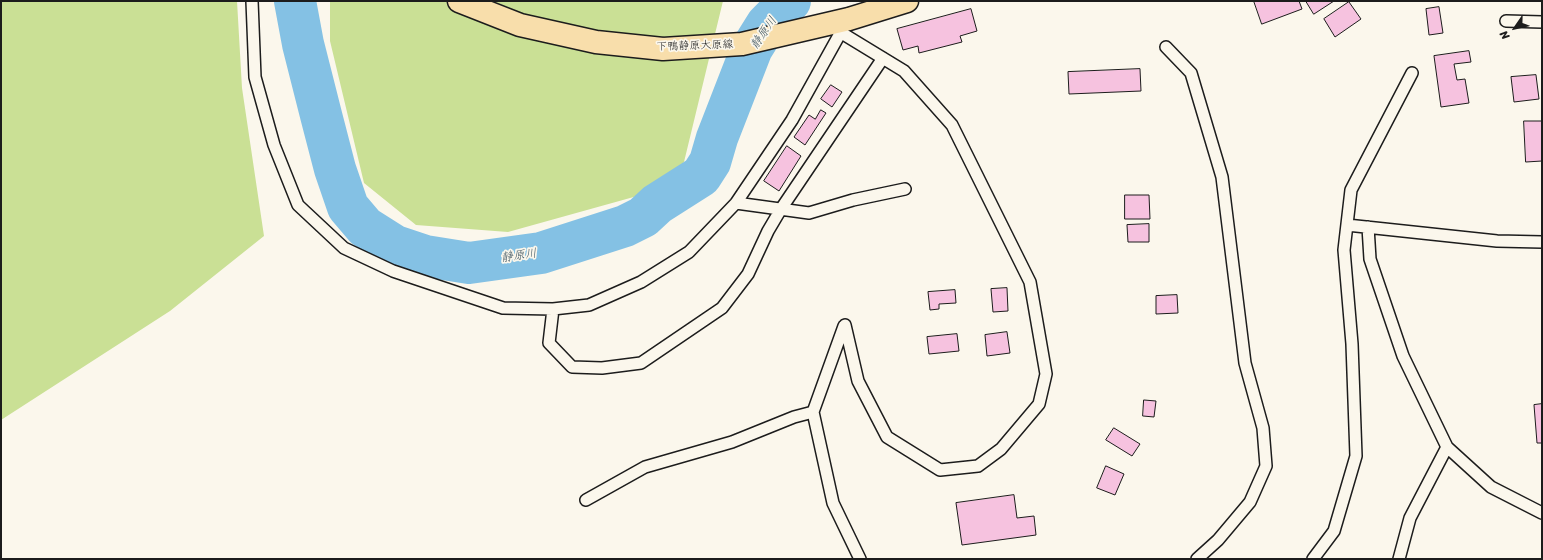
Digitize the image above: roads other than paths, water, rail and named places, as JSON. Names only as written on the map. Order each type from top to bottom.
[{"type":"main road","name":"下鴨静原大原線","points":[[460,1],[520,25],[596,42],[663,49],[742,44],[836,26],[908,1]]},
{"type":"lane","points":[[252,1],[256,77],[274,145],[298,204],[344,248],[393,271],[503,308],[553,309],[589,305],[641,282],[689,252],[736,203],[792,120],[836,26],[904,71],[952,124],[1030,282],[1046,374],[1039,404],[1001,449],[978,466],[940,470],[887,437],[858,381],[845,325],[813,412],[833,503],[860,559]]},
{"type":"lane","points":[[1506,22],[1542,22]]},
{"type":"lane","points":[[1166,47],[1190,73],[1222,177],[1245,363],[1263,428],[1266,466],[1250,502],[1218,540],[1197,559]]},
{"type":"lane","points":[[553,309],[549,343],[572,366],[602,368],[641,363],[722,308],[748,274],[768,231],[781,209],[883,58]]},
{"type":"lane","points":[[1313,559],[1334,531],[1356,456],[1352,344],[1344,250],[1351,190],[1412,74]]},
{"type":"lane","points":[[736,203],[810,213],[853,200],[905,189]]},
{"type":"lane","points":[[1347,225],[1497,241],[1542,242]]},
{"type":"lane","points":[[1368,227],[1370,259],[1403,356],[1447,447],[1491,487],[1542,513]]},
{"type":"lane","points":[[586,500],[645,467],[732,442],[794,417],[813,412]]},
{"type":"lane","points":[[1399,559],[1410,518],[1447,447]]},
{"type":"waterway","name":"静原川","points":[[295,1],[303,44],[321,115],[335,169],[348,207],[365,227],[395,246],[425,256],[469,263],[541,253],[625,226],[643,217],[657,204],[701,176],[710,162],[717,138],[752,48],[767,24],[790,1]]}]
